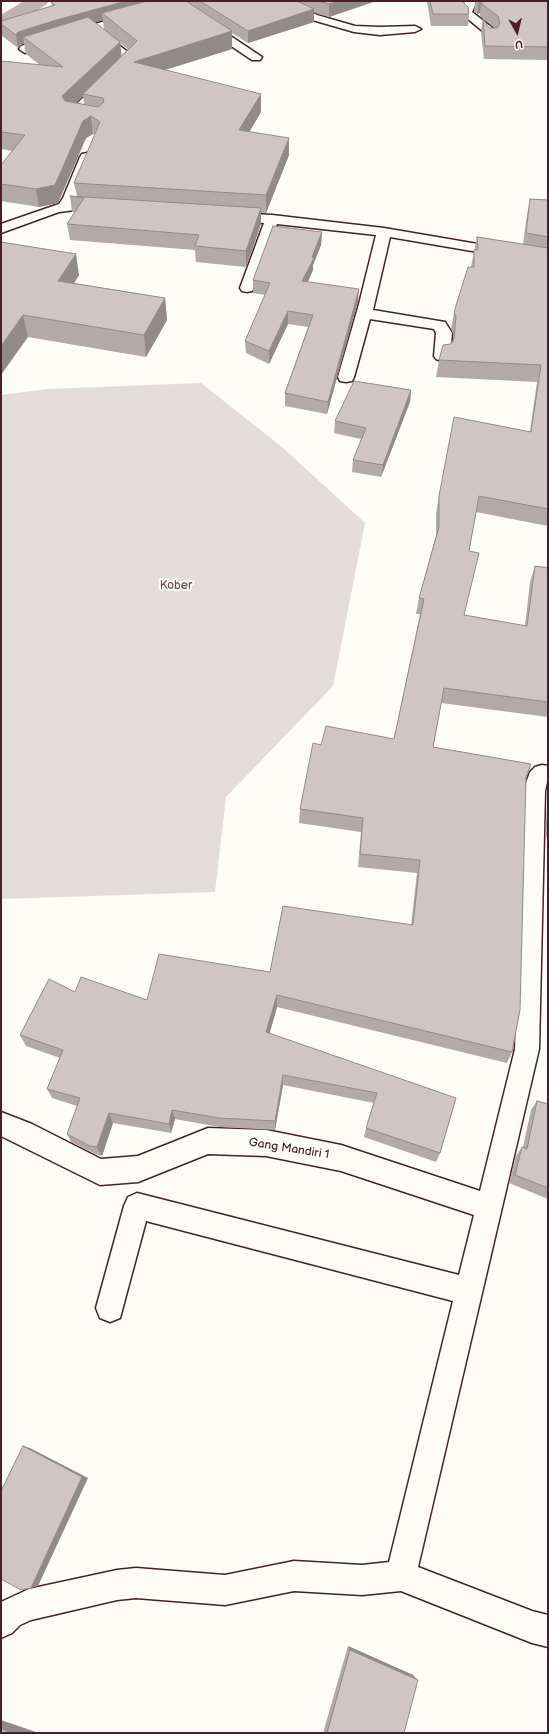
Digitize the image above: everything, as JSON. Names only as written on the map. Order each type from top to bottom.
[{"type":"street","points":[[25,49],[92,28],[191,1]]},
{"type":"street","points":[[281,1],[313,17],[354,29],[380,31],[415,29]]},
{"type":"street","points":[[471,1],[466,12],[470,17],[491,32],[491,37]]},
{"type":"street","points":[[178,5],[256,57]]},
{"type":"street","points":[[92,28],[131,58],[72,114],[99,119]]},
{"type":"street","points":[[64,207],[70,198],[91,146]]},
{"type":"street","points":[[1,229],[50,209],[64,207],[114,209]]},
{"type":"street","points":[[217,216],[272,219],[384,232],[548,260]]},
{"type":"street","points":[[247,288],[272,219]]},
{"type":"street","points":[[346,377],[384,232]]},
{"type":"street","points":[[364,313],[440,325],[444,333],[442,356]]},
{"type":"street","points":[[400,1576],[527,1049],[540,872],[534,785],[537,778],[542,773],[548,774]]},
{"type":"street","name":"Gang Mandiri 1","points":[[1,1124],[23,1133],[100,1172],[138,1169],[208,1140],[266,1143],[340,1158],[490,1207]]},
{"type":"street","points":[[110,1308],[138,1206],[469,1291]]},
{"type":"street","points":[[1,1622],[9,1614],[29,1605],[94,1589],[130,1584],[225,1590],[294,1576],[362,1580],[400,1576],[532,1627],[548,1631]]},
{"type":"green space","name":"Kober","points":[[201,383],[282,447],[365,523],[333,686],[226,797],[215,892],[1,899],[1,395],[47,389]]},
{"type":"building","points":[[126,1],[53,21],[18,32],[16,35],[1,24],[1,21],[55,5],[51,2]]},
{"type":"building","points":[[147,1],[186,1],[232,31],[134,62],[261,94],[239,130],[289,138],[266,195],[74,183],[100,122],[91,116],[83,121],[55,185],[36,189],[1,184],[1,165],[25,135],[1,132],[1,61],[63,67],[23,37],[88,17],[120,42],[62,96],[65,101],[98,107],[104,102],[103,98],[83,94],[137,41],[102,13]]},
{"type":"building","points":[[200,1],[297,1],[314,9],[248,31]]},
{"type":"building","points":[[318,1],[340,1],[329,4]]},
{"type":"building","points":[[430,1],[462,1],[468,7],[469,14],[433,14]]},
{"type":"building","points":[[481,1],[548,1],[548,47],[485,46],[483,19],[489,28],[497,28],[500,24],[498,16],[482,4]]},
{"type":"building","points":[[70,196],[261,208],[246,251],[195,246],[199,235],[67,224],[84,198]]},
{"type":"building","points":[[530,199],[548,200],[548,237],[526,233]]},
{"type":"building","points":[[273,226],[322,232],[312,257],[314,258],[302,281],[359,289],[328,402],[285,393],[313,315],[288,311],[269,351],[245,341],[270,283],[253,280]]},
{"type":"building","points":[[477,237],[548,248],[548,509],[479,496],[469,551],[479,553],[464,615],[527,626],[535,566],[548,568],[548,702],[444,688],[433,747],[531,764],[526,777],[520,1010],[512,1052],[277,995],[266,1032],[456,1098],[440,1153],[366,1128],[377,1093],[283,1075],[275,1121],[219,1118],[172,1110],[169,1124],[109,1113],[97,1147],[90,1146],[67,1134],[80,1098],[47,1089],[63,1050],[20,1035],[49,979],[75,992],[81,977],[147,1000],[159,954],[270,972],[283,906],[413,925],[420,860],[360,854],[363,818],[300,809],[313,743],[321,745],[326,726],[394,739],[424,599],[419,598],[439,527],[439,496],[454,417],[531,432],[541,365],[439,360],[443,345],[451,344],[454,339],[456,316],[454,312],[468,267],[474,267],[474,250],[478,250]]},
{"type":"building","points":[[1,242],[76,254],[58,281],[165,298],[144,335],[23,315],[1,346]]},
{"type":"building","points":[[354,381],[411,390],[383,465],[353,460],[366,428],[335,421]]},
{"type":"building","points":[[537,1101],[548,1104],[548,1188],[515,1175],[522,1147],[527,1149]]},
{"type":"building","points":[[23,1446],[82,1477],[31,1588],[21,1590],[1,1579],[1,1491]]},
{"type":"building","points":[[350,1650],[418,1680],[404,1733],[327,1733]]},
{"type":"building","points":[[1,1729],[11,1733],[1,1733]]},
{"type":"waterway","points":[[1,24],[39,1]]}]
